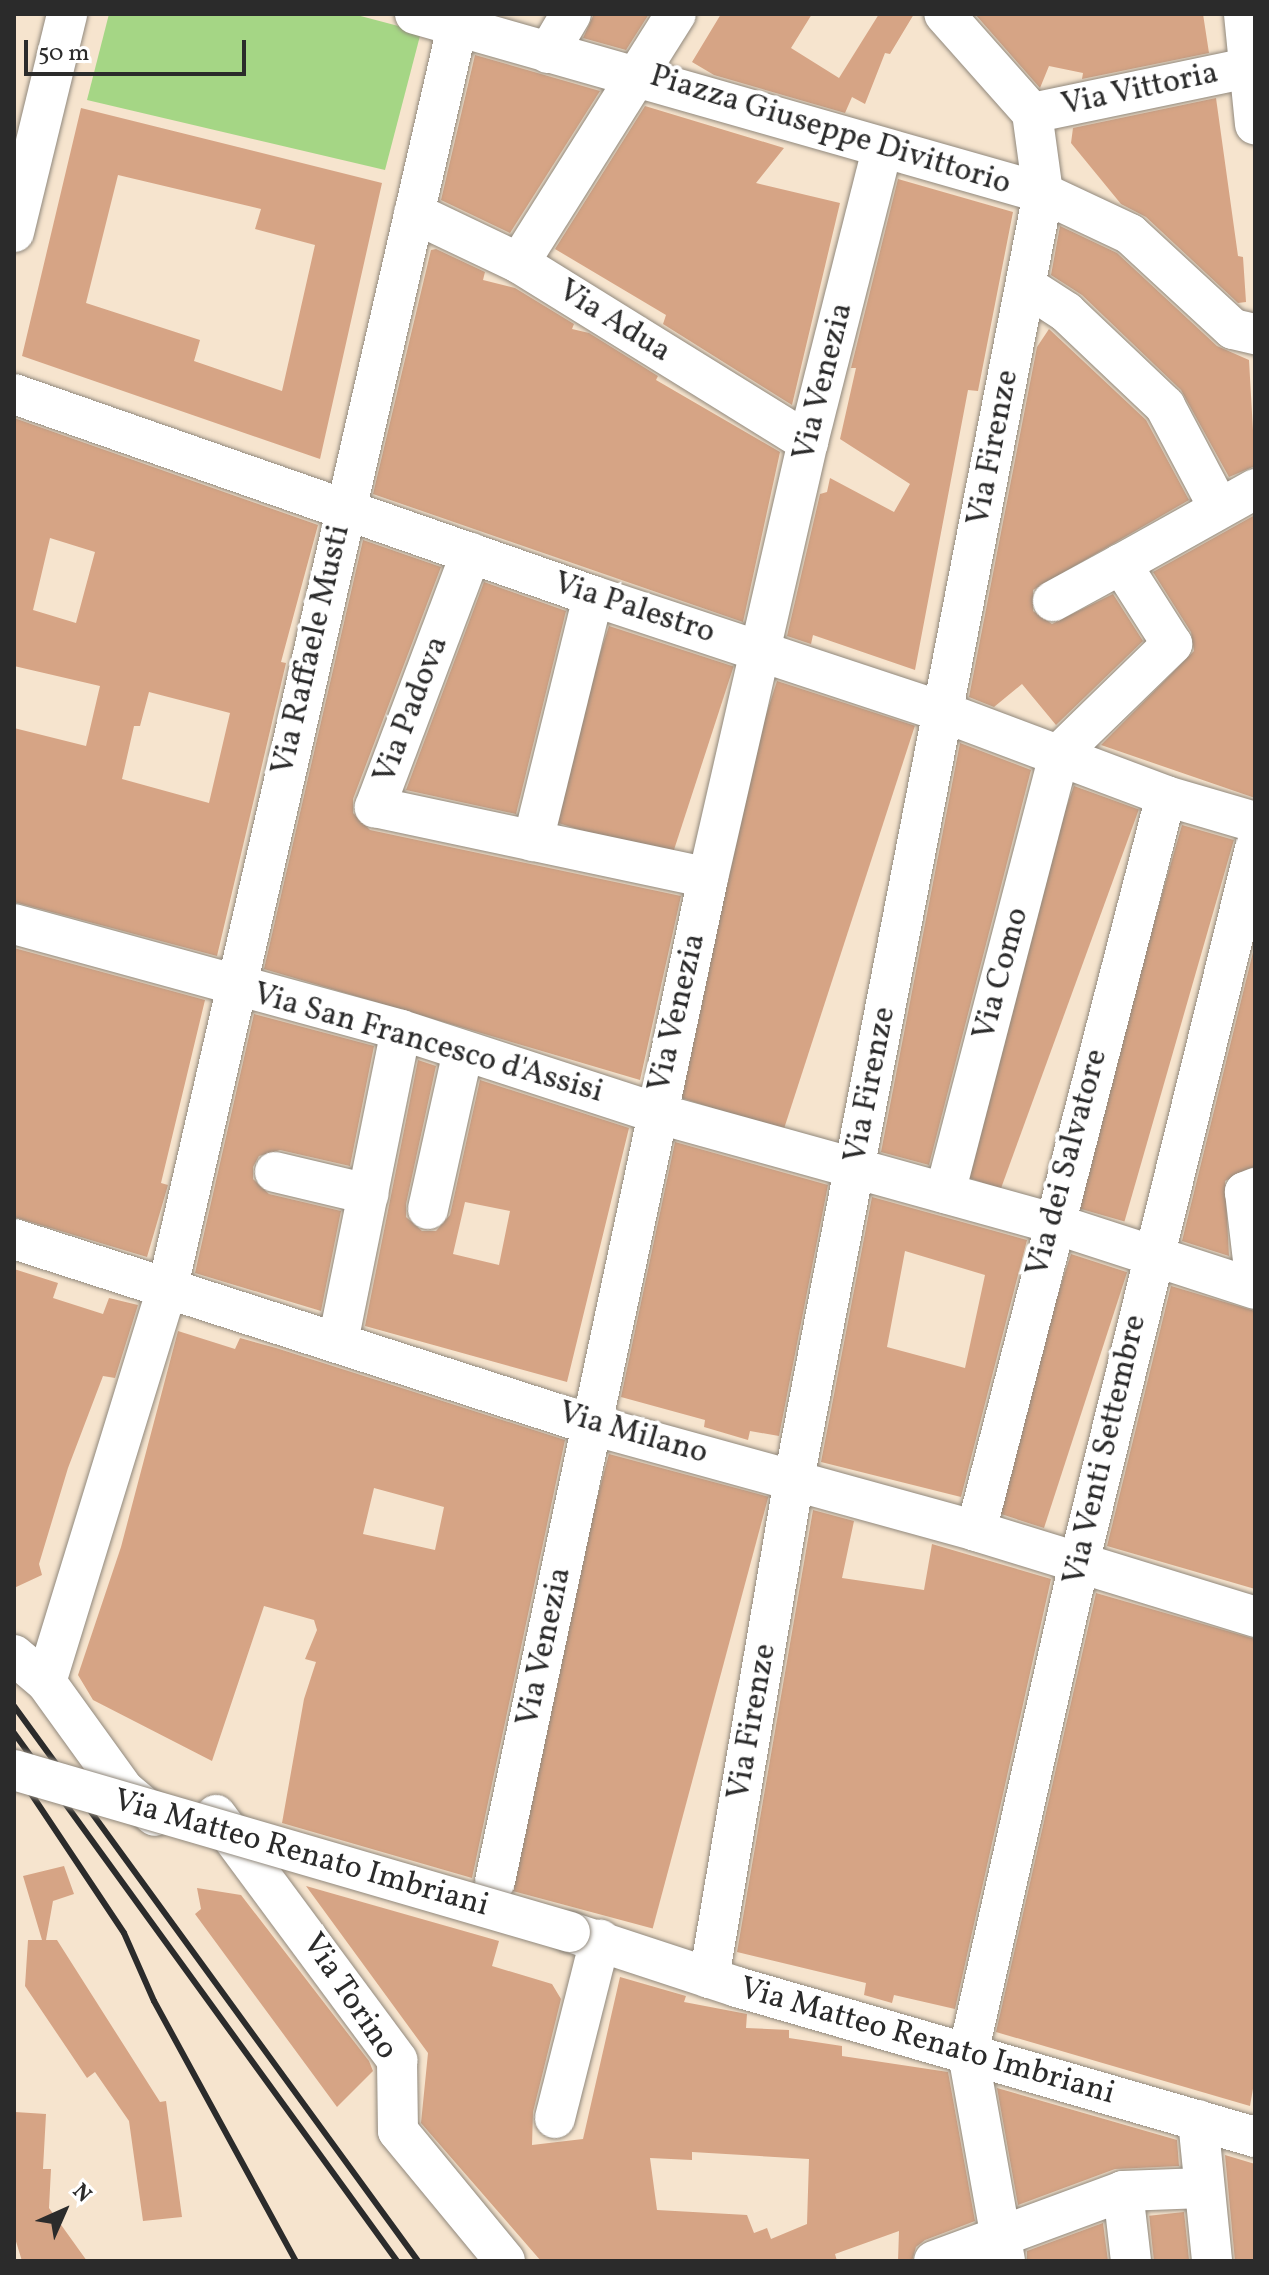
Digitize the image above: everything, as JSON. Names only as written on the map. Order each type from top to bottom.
[{"type":"street","points":[[14,232],[67,14]]},
{"type":"street","points":[[415,14],[459,20],[548,53],[635,79],[519,263]]},
{"type":"street","points":[[548,53],[571,14]]},
{"type":"street","name":"Piazza Giuseppe Divittorio","points":[[676,14],[635,79],[1043,193],[1130,234],[1233,329],[1255,334]]},
{"type":"street","points":[[944,14],[1032,113]]},
{"type":"street","points":[[1244,14],[1255,124]]},
{"type":"street","name":"Via Raffaele Musti","points":[[46,1682],[168,1286],[233,987],[459,20]]},
{"type":"street","name":"Via Vittoria","points":[[1032,113],[1248,68]]},
{"type":"street","name":"Piazza Giuseppe Divittorio","points":[[1032,113],[1043,193]]},
{"type":"street","name":"Via Venezia","points":[[495,1881],[708,878],[808,442],[882,150]]},
{"type":"street","name":"Via Firenze","points":[[709,1978],[794,1479],[1043,193]]},
{"type":"street","name":"Via Adua","points":[[414,213],[519,263],[808,442]]},
{"type":"street","points":[[1026,286],[1066,312],[1165,406],[1219,508]]},
{"type":"street","name":"Via Palestro","points":[[14,394],[346,506],[593,596],[943,712],[1166,796],[1255,822]]},
{"type":"street","points":[[1053,601],[1255,489]]},
{"type":"street","name":"Via Padova","points":[[471,553],[375,807],[708,878]]},
{"type":"street","points":[[1059,754],[1172,644],[1121,564]]},
{"type":"street","points":[[533,841],[593,596]]},
{"type":"street","name":"Via Como","points":[[945,1193],[1059,754]]},
{"type":"street","name":"Via dei Salvatore","points":[[976,1531],[1052,1223],[1166,796]]},
{"type":"street","name":"Via Venti Settembre","points":[[968,2054],[1079,1563],[1255,848]]},
{"type":"street","name":"Via San Francesco d'Assisi","points":[[14,924],[233,987],[401,1030],[656,1113],[1052,1223],[1255,1289]]},
{"type":"street","points":[[338,1342],[401,1030]]},
{"type":"street","points":[[428,1209],[463,1051]]},
{"type":"street","points":[[275,1172],[368,1194]]},
{"type":"street","points":[[1255,1188],[1245,1192],[1255,1277]]},
{"type":"street","name":"Via Milano","points":[[14,1239],[168,1286],[592,1425],[976,1531],[1255,1617]]},
{"type":"street","name":"Via Torino","points":[[14,1655],[46,1682],[124,1790],[170,1795],[217,1815],[246,1859],[283,1900],[397,2060],[398,2131],[505,2261]]},
{"type":"street","name":"Via Matteo Renato Imbriani","points":[[31,1775],[585,1936],[709,1978],[1255,2137]]},
{"type":"street","points":[[555,2118],[585,1936]]},
{"type":"street","points":[[968,2054],[1003,2248]]},
{"type":"street","points":[[1198,2120],[1212,2261]]},
{"type":"street","points":[[934,2261],[1003,2248],[1123,2191],[1203,2188]]},
{"type":"street","points":[[1123,2191],[1131,2261]]},
{"type":"green space","points":[[109,14],[353,14],[421,32],[385,170],[87,100]]},
{"type":"building","points":[[594,14],[649,14],[626,50],[583,38]]},
{"type":"building","points":[[721,14],[812,14],[791,48],[839,78],[879,14],[914,14],[890,54],[885,53],[865,104],[852,97],[845,113],[714,75],[692,62]]},
{"type":"building","points":[[975,14],[1203,14],[1209,53],[1082,79],[1083,73],[1049,66],[1040,88]]},
{"type":"building","points":[[475,55],[600,91],[510,233],[441,200]]},
{"type":"building","points":[[1216,98],[1238,256],[1243,257],[1246,302],[1238,303],[1146,217],[1121,204],[1071,143],[1073,128]]},
{"type":"building","points":[[645,106],[784,148],[756,183],[840,203],[792,405],[663,324],[666,315],[555,249]]},
{"type":"building","points":[[81,108],[382,183],[320,459],[22,356]],"holes":[[[118,175],[261,209],[255,229],[315,245],[282,391],[194,361],[200,340],[86,303]]]},
{"type":"building","points":[[898,179],[1013,212],[978,391],[968,390],[915,670],[813,635],[811,644],[787,636],[820,494],[827,492],[830,478],[894,512],[910,484],[840,439],[856,368],[851,368]]},
{"type":"building","points":[[1060,226],[1117,253],[1217,346],[1249,360],[1255,466],[1229,477],[1181,390],[1082,295],[1051,275]]},
{"type":"building","points":[[436,249],[485,272],[483,280],[515,288],[574,324],[572,329],[589,333],[658,376],[656,380],[780,452],[743,622],[373,494],[431,250]]},
{"type":"building","points":[[1049,329],[1146,420],[1189,500],[1033,590],[1033,611],[1052,624],[1113,594],[1143,641],[1056,725],[1022,684],[994,707],[969,697],[1037,347]]},
{"type":"building","points":[[14,418],[318,525],[281,662],[286,663],[217,956],[14,902],[14,728],[86,746],[100,686],[14,666]],"holes":[[[50,538],[95,552],[76,623],[33,610]],[[149,692],[230,713],[209,803],[122,779],[134,726],[140,726]]]},
{"type":"building","points":[[1255,515],[1255,798],[1101,745],[1194,651],[1191,632],[1153,572]]},
{"type":"building","points":[[363,540],[441,567],[353,799],[353,813],[370,830],[681,896],[640,1080],[264,969]]},
{"type":"building","points":[[484,582],[566,611],[516,814],[406,790]]},
{"type":"building","points":[[609,626],[734,666],[671,860],[546,819]]},
{"type":"building","points":[[777,681],[915,726],[783,1131],[645,1086]]},
{"type":"building","points":[[960,743],[1031,770],[929,1165],[881,1152]]},
{"type":"building","points":[[1074,786],[1139,810],[1001,1189],[936,1166]]},
{"type":"building","points":[[1182,825],[1234,840],[1124,1222],[1073,1207]]},
{"type":"building","points":[[1255,944],[1255,1166],[1225,1181],[1229,1256],[1182,1241]]},
{"type":"building","points":[[14,948],[205,1000],[161,1183],[168,1185],[147,1257],[14,1217]]},
{"type":"building","points":[[254,1014],[374,1046],[350,1166],[280,1150],[259,1156],[253,1167],[253,1179],[269,1194],[341,1211],[321,1311],[195,1273]]},
{"type":"building","points":[[418,1060],[436,1066],[406,1204],[406,1217],[422,1231],[436,1231],[450,1215],[480,1080],[629,1128],[567,1382],[365,1326]],"holes":[[[465,1202],[510,1211],[499,1265],[453,1254]]]},
{"type":"building","points":[[675,1142],[828,1185],[779,1436],[750,1431],[748,1440],[704,1427],[705,1420],[621,1397]]},
{"type":"building","points":[[872,1197],[1027,1240],[961,1497],[821,1462]],"holes":[[[905,1251],[985,1275],[965,1368],[887,1347]]]},
{"type":"building","points":[[1071,1254],[1127,1272],[1044,1528],[988,1510]]},
{"type":"building","points":[[14,1269],[58,1283],[53,1298],[103,1314],[109,1298],[138,1305],[115,1378],[103,1376],[68,1468],[39,1564],[42,1575],[14,1588]]},
{"type":"building","points":[[1171,1286],[1255,1311],[1255,1589],[1107,1546]]},
{"type":"building","points":[[178,1331],[235,1349],[240,1338],[276,1348],[565,1440],[472,1878],[282,1823],[304,1699],[316,1662],[305,1659],[317,1630],[314,1620],[264,1606],[212,1761],[93,1700],[78,1675],[121,1547]],"holes":[[[374,1488],[444,1507],[435,1550],[363,1534]]]},
{"type":"building","points":[[609,1454],[768,1497],[653,1928],[493,1886]]},
{"type":"building","points":[[813,1510],[854,1521],[842,1578],[924,1590],[932,1544],[1051,1579],[955,2009],[894,1995],[892,2003],[864,1995],[866,1983],[737,1952]]},
{"type":"building","points":[[1096,1593],[1255,1639],[1255,2077],[1250,2106],[996,2032]]},
{"type":"building","points":[[64,1866],[74,1894],[53,1901],[46,1940],[57,1940],[160,2102],[166,2101],[182,2217],[143,2221],[129,2121],[95,2072],[87,2078],[25,1986],[28,1940],[42,1940],[23,1876]]},
{"type":"building","points":[[306,1886],[499,1941],[492,1966],[552,1984],[561,1999],[533,2112],[532,2145],[583,2139],[620,1977],[686,1996],[684,2002],[747,2014],[746,2028],[789,2030],[789,2038],[842,2046],[842,2056],[948,2072],[975,2221],[925,2240],[916,2247],[912,2261],[898,2261],[899,2231],[835,2254],[837,2261],[541,2261],[421,2123],[428,2053]],"holes":[[[692,2152],[809,2159],[807,2224],[771,2239],[767,2228],[754,2233],[747,2215],[657,2210],[650,2158],[692,2160]]]},
{"type":"building","points":[[197,1888],[241,1895],[369,2061],[373,2071],[337,2107],[195,1914],[201,1909]]},
{"type":"building","points":[[997,2088],[1177,2140],[1179,2166],[1115,2169],[1018,2205]]},
{"type":"building","points":[[15,2112],[46,2114],[43,2169],[51,2169],[49,2208],[87,2261],[22,2261],[14,2235]]},
{"type":"building","points":[[1225,2155],[1255,2164],[1255,2261],[1235,2261]]},
{"type":"building","points":[[1184,2212],[1189,2261],[1154,2261],[1149,2216]]},
{"type":"building","points":[[1103,2223],[1108,2261],[1027,2261],[1027,2251]]},
{"type":"railway","points":[[14,1706],[418,2261]]},
{"type":"railway","points":[[14,1733],[397,2261]]},
{"type":"railway","points":[[14,1768],[124,1933],[154,2001],[296,2261]]}]
